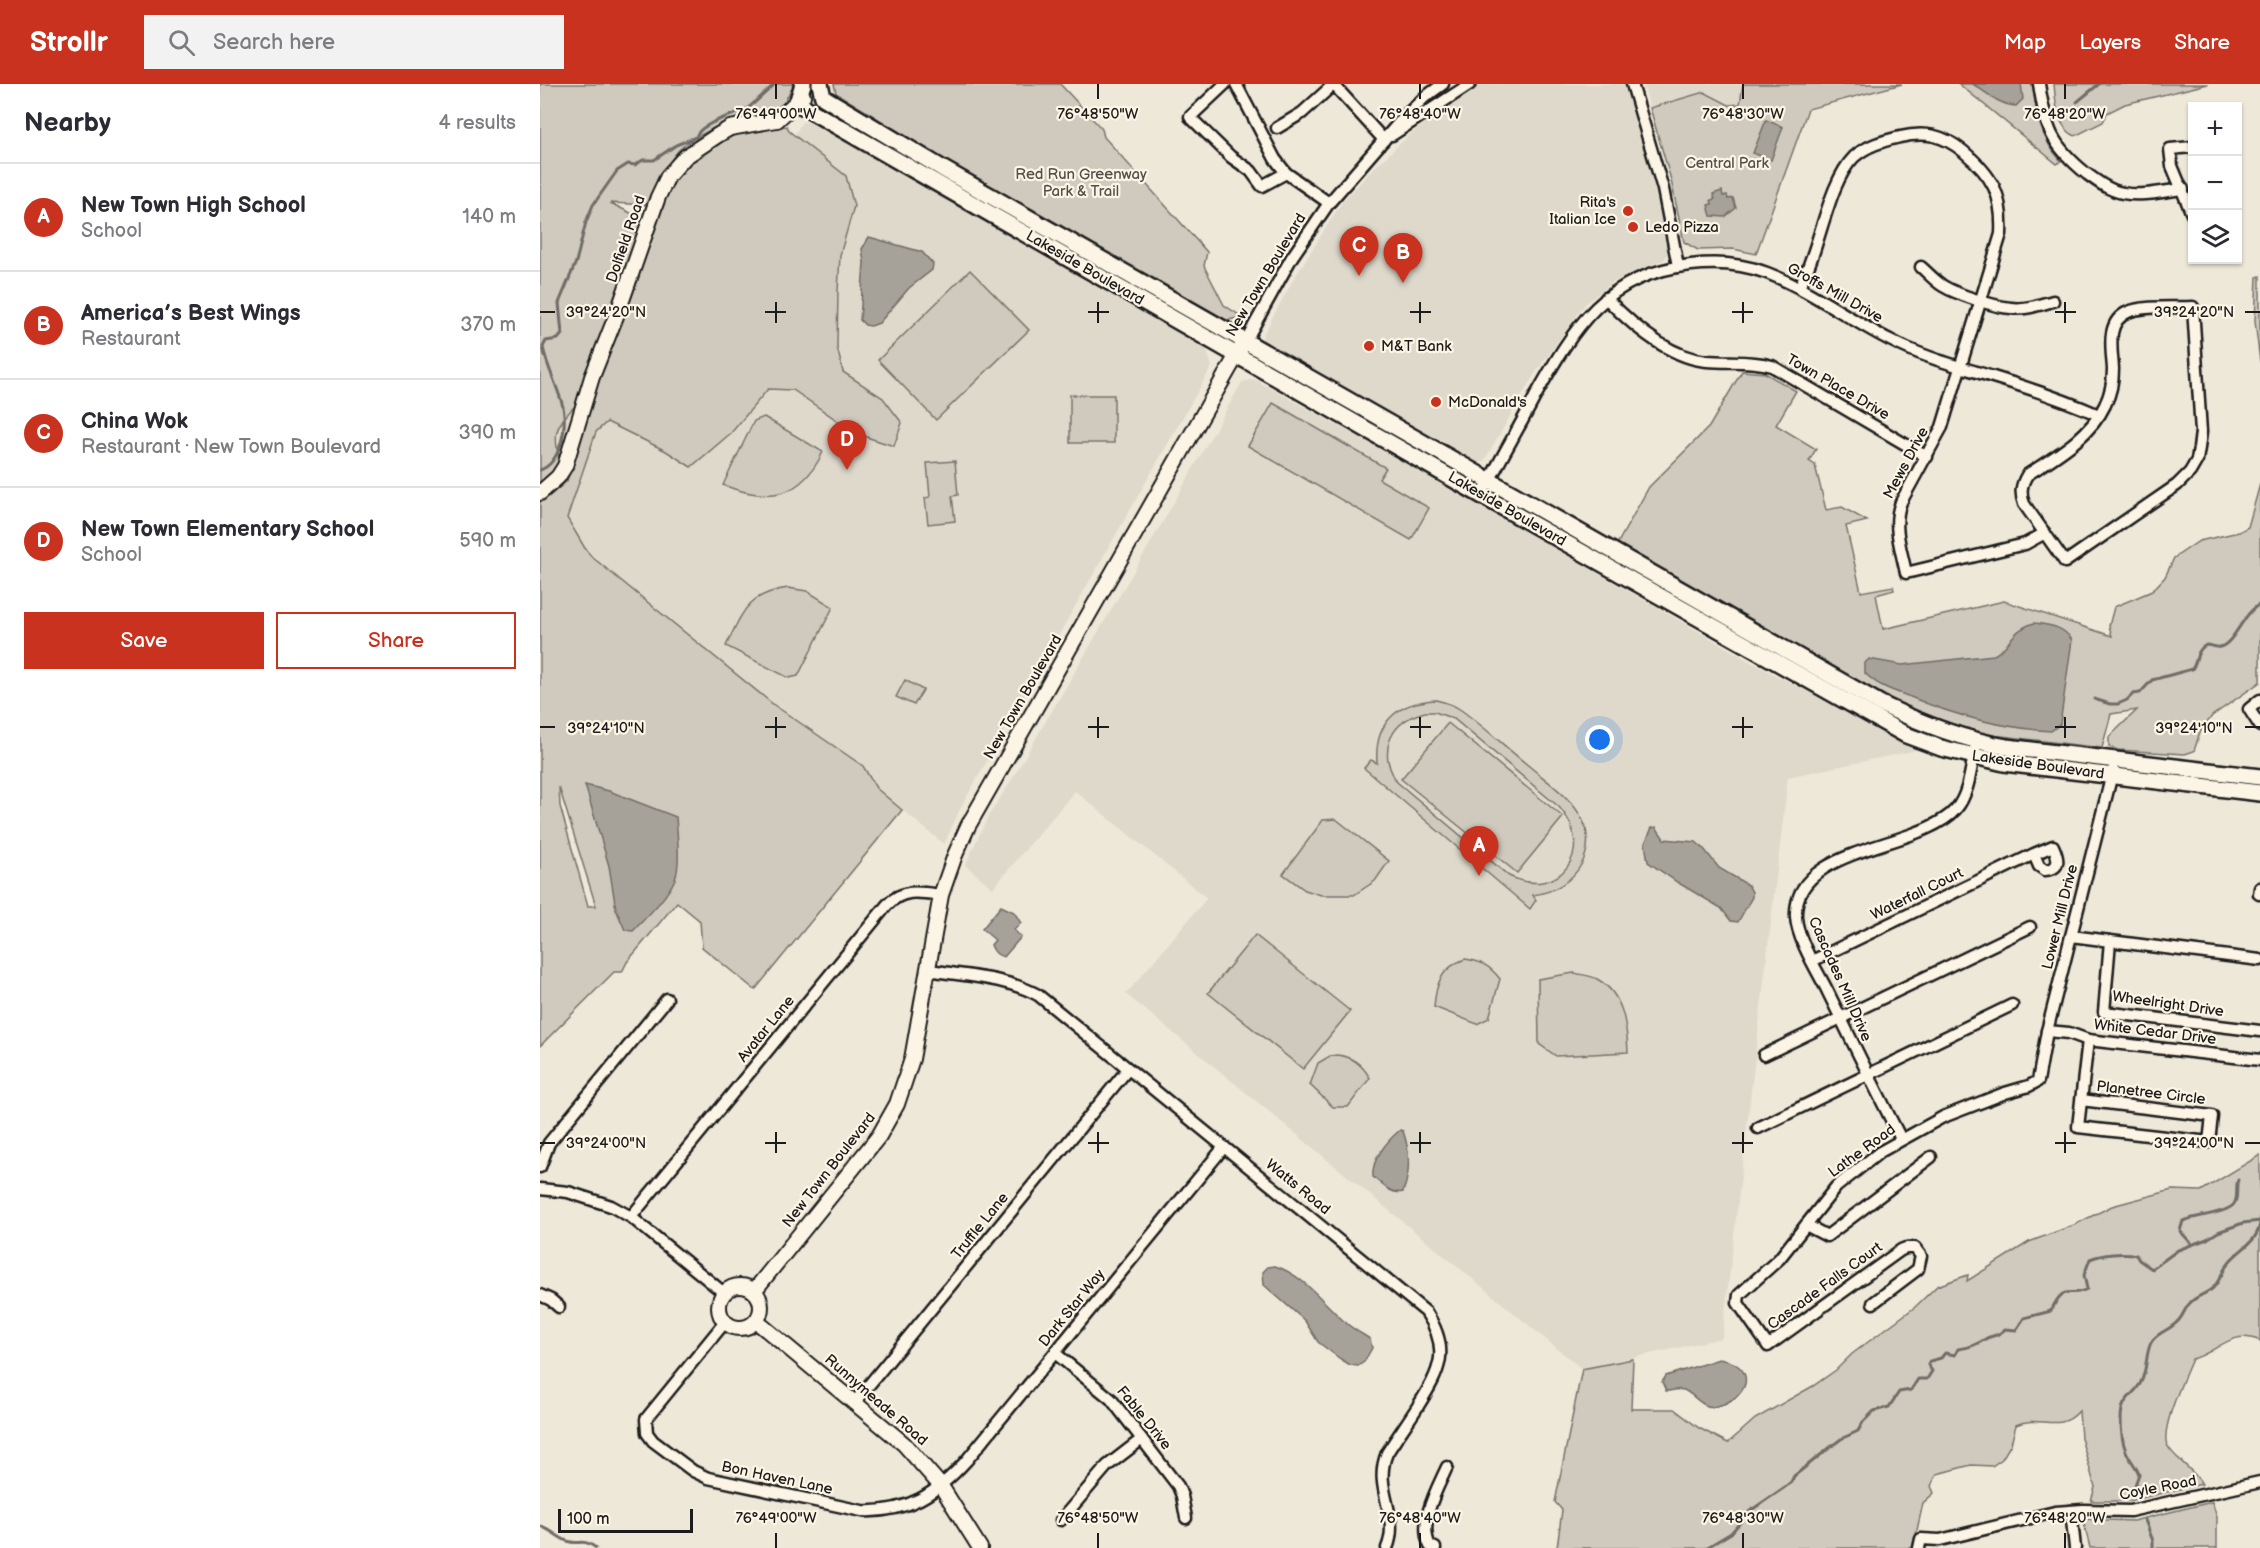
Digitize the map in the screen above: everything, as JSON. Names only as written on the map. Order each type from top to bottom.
[{"type":"main road","points":[[818,84],[801,94],[900,152],[945,170]]},
{"type":"main road","name":"Lakeside Boulevard","points":[[818,84],[823,97],[945,170],[1245,342],[1485,488],[1906,735],[1941,748],[1975,749],[2004,763],[2260,777]]},
{"type":"main road","name":"Lakeside Boulevard","points":[[801,94],[1238,356],[1485,488]]},
{"type":"main road","name":"Lakeside Boulevard","points":[[2114,768],[2260,793]]},
{"type":"street","points":[[1225,84],[1190,117],[1231,157],[1251,171],[1262,186],[1286,173]]},
{"type":"street","points":[[1236,84],[1266,144],[1286,173],[1329,203]]},
{"type":"street","points":[[1277,128],[1302,113],[1334,84],[1384,140]]},
{"type":"street","name":"New Town Boulevard","points":[[754,1291],[864,1157],[890,1120],[906,1084],[912,1059],[942,895],[955,855],[968,826],[1293,257],[1329,203],[1425,97],[1443,84]]},
{"type":"street","name":"New Town Boulevard","points":[[1384,140],[1470,84]]},
{"type":"street","points":[[1632,84],[1663,189],[1678,266]]},
{"type":"street","points":[[2039,84],[2043,112],[2054,140],[2072,161],[2097,181],[2123,193],[2138,194],[2183,189]]},
{"type":"street","name":"Dolfield Road","points":[[540,493],[558,477],[565,466],[592,377],[658,197],[668,176],[685,157],[730,128],[777,120],[801,94]]},
{"type":"street","name":"Mews Drive","points":[[1799,287],[1808,272],[1840,178],[1846,166],[1862,152],[1884,141],[1915,133],[1927,133],[1940,136],[1953,143],[1975,160],[1990,178],[1997,191],[2001,234],[1942,427],[1897,512],[1897,528],[1906,573],[2025,544],[2045,533]]},
{"type":"street","points":[[2188,147],[2170,149],[2172,166],[2191,210]]},
{"type":"street","name":"Groffs Mill Drive","points":[[1485,488],[1569,337],[1586,316],[1606,298],[1655,271],[1701,263],[1743,267],[1765,272],[1799,287],[1890,340],[1917,352],[2022,386],[2099,416]]},
{"type":"street","points":[[1921,267],[1943,286],[2011,309],[2053,301]]},
{"type":"street","name":"Town Place Drive","points":[[1606,298],[1638,329],[1688,357],[1710,361],[1752,361],[1772,366],[1927,457]]},
{"type":"street","points":[[2193,307],[2200,432],[2197,460],[2190,472],[2177,484],[2065,562],[2024,504],[2023,482],[2027,475],[2091,428],[2099,416],[2106,404],[2112,382],[2111,337],[2116,322],[2129,311],[2193,307]]},
{"type":"street","points":[[2260,700],[2249,709],[2260,726]]},
{"type":"street","name":"Cascades Mill Drive","points":[[1901,1140],[1812,961],[1796,918],[1799,895],[1805,884],[1821,869],[1949,816],[1956,810],[1964,795],[1975,749]]},
{"type":"street","name":"Lower Mill Drive","points":[[2038,1081],[2047,1031],[2114,768]]},
{"type":"street","name":"Waterfall Court","points":[[1812,961],[2034,854]]},
{"type":"street","points":[[2259,894],[2260,888]]},
{"type":"street","name":"Avatar Lane","points":[[631,1217],[894,898],[910,892],[942,895]]},
{"type":"street","points":[[1764,1055],[2030,927]]},
{"type":"street","points":[[2071,936],[2260,960]]},
{"type":"street","name":"Wheelright Drive","points":[[2110,941],[2104,1012],[2260,1031]]},
{"type":"street","name":"Watts Road","points":[[929,970],[1023,987],[1052,1005],[1426,1312],[1437,1332],[1442,1353],[1437,1373],[1387,1453],[1382,1465],[1382,1483],[1391,1533],[1387,1548]]},
{"type":"street","points":[[540,1167],[549,1143],[667,999]]},
{"type":"street","points":[[1758,1128],[2012,1005]]},
{"type":"street","name":"White Cedar Drive","points":[[2047,1031],[2069,1033],[2088,1040],[2260,1060]]},
{"type":"street","name":"Planetree Circle","points":[[2081,1100],[2212,1116],[2209,1142],[2078,1127],[2081,1100],[2088,1040]]},
{"type":"street","name":"Truffle Lane","points":[[855,1402],[1128,1069]]},
{"type":"street","name":"Lathe Road","points":[[1739,1295],[1779,1259],[1836,1187],[1880,1152],[1970,1106],[2038,1081]]},
{"type":"street","name":"Dark Star Way","points":[[940,1486],[966,1461],[1224,1147]]},
{"type":"street","points":[[1806,1225],[1823,1236],[1827,1236],[1931,1157]]},
{"type":"street","points":[[540,1189],[568,1192],[593,1199],[631,1217],[724,1293]]},
{"type":"street","name":"Cascade Falls Court","points":[[1739,1295],[1738,1303],[1741,1310],[1768,1346],[1901,1250],[1916,1248],[1921,1256],[1918,1269],[1873,1303]]},
{"type":"street","points":[[740,1286],[754,1291],[760,1298],[761,1306],[756,1321],[748,1327],[739,1328],[725,1322],[719,1308],[724,1293],[732,1287],[740,1286]]},
{"type":"street","points":[[540,1295],[559,1307]]},
{"type":"street","name":"Runnymeade Road","points":[[756,1321],[904,1444],[940,1486],[980,1548]]},
{"type":"street","name":"Bon Haven Lane","points":[[725,1322],[650,1413],[645,1425],[653,1441],[693,1471],[708,1478],[855,1510],[878,1512],[908,1506],[940,1486]]},
{"type":"street","name":"Fable Drive","points":[[1055,1353],[1111,1399],[1178,1486],[1186,1518]]},
{"type":"street","points":[[1061,1520],[1107,1466],[1142,1439]]},
{"type":"street","points":[[1435,1548],[1430,1546],[1426,1531],[1434,1494],[1447,1467]]},
{"type":"street","name":"Coyle Road","points":[[1920,1544],[2071,1510],[2130,1511],[2260,1482]]},
{"type":"street","points":[[2071,1510],[2075,1548]]},
{"type":"shaded area","points":[[1480,84],[1625,84],[1650,164],[1670,249],[1665,259],[1613,282],[1585,304],[1534,375],[1484,461],[1475,466],[1262,342],[1263,335],[1293,280],[1342,202],[1409,135]]},
{"type":"shaded area","points":[[1643,84],[1743,84],[1740,103],[1729,105],[1704,92],[1650,108]]},
{"type":"shaded area","points":[[1973,84],[2021,84],[2023,99],[2016,106],[2010,105],[1993,98]]},
{"type":"shaded area","points":[[1766,120],[1783,127],[1771,160],[1753,153]]},
{"type":"shaded area","points":[[814,121],[1206,348],[1212,366],[963,803],[944,844],[540,515],[540,425],[629,310],[662,209],[685,167],[727,139],[788,146],[802,122]]},
{"type":"shaded area","points":[[1722,191],[1723,196],[1727,195],[1728,199],[1733,198],[1736,208],[1725,217],[1711,216],[1708,205],[1712,204],[1711,200],[1715,199],[1713,194]]},
{"type":"shaded area","points":[[869,237],[922,252],[933,264],[932,270],[909,288],[879,323],[871,326],[865,325],[860,320],[864,262],[862,249]]},
{"type":"shaded area","points":[[1254,379],[1463,495],[1751,662],[1918,750],[1788,777],[1722,1338],[1582,1369],[1126,994],[1207,898],[1075,791],[993,888],[965,865],[989,815],[1168,513],[1242,382]]},
{"type":"shaded area","points":[[2034,623],[2060,629],[2072,640],[2060,724],[2051,731],[1998,724],[1946,710],[1887,688],[1875,682],[1865,673],[1865,663],[1869,659],[1902,665],[1994,655],[2005,647],[2020,630]]},
{"type":"shaded area","points":[[585,785],[609,791],[676,817],[678,857],[675,879],[662,900],[633,931],[625,930],[616,909],[609,866]]},
{"type":"shaded area","points":[[1656,827],[1664,839],[1696,842],[1719,868],[1748,885],[1752,897],[1738,922],[1731,921],[1721,908],[1648,862],[1645,843],[1652,828]]},
{"type":"shaded area","points":[[1001,906],[1014,912],[1021,923],[1014,930],[1021,937],[1004,957],[995,952],[991,945],[995,940],[982,929]]},
{"type":"shaded area","points":[[1400,1130],[1403,1131],[1409,1161],[1406,1184],[1403,1192],[1399,1193],[1387,1188],[1373,1177],[1373,1171],[1381,1151]]},
{"type":"shaded area","points":[[1275,1266],[1295,1276],[1346,1323],[1370,1339],[1372,1348],[1364,1362],[1358,1366],[1350,1365],[1318,1342],[1305,1321],[1264,1285],[1263,1272],[1268,1267]]},
{"type":"shaded area","points":[[1719,1359],[1731,1362],[1744,1373],[1746,1380],[1744,1387],[1732,1400],[1715,1407],[1705,1405],[1684,1390],[1666,1391],[1662,1382],[1666,1376]]},
{"type":"green space","points":[[540,84],[794,84],[780,110],[770,109],[743,116],[711,129],[686,144],[673,157],[665,170],[650,205],[610,203],[643,219],[575,406],[559,426],[556,445],[560,463],[540,485]]},
{"type":"green space","name":"Red Run Greenway Park & Trail","points":[[834,84],[1060,84],[1102,129],[1104,137],[1207,252],[1204,266],[1224,305],[1239,315],[1237,318],[1225,321],[937,155],[836,93]]},
{"type":"green space","name":"Central Park","points":[[1743,84],[1902,84],[1808,109],[1756,254],[1733,249],[1698,250],[1684,242],[1671,180],[1650,108],[1704,92],[1729,105],[1740,104]]},
{"type":"green space","points":[[1959,84],[2033,84],[2040,125],[2048,143],[2061,161],[2057,164]]},
{"type":"green space","points":[[2054,84],[2208,84],[2125,104],[2107,113],[2103,122],[2075,136],[2069,132],[2061,120]]},
{"type":"green space","points":[[787,126],[789,131],[846,176],[854,206],[840,255],[837,347],[843,372],[883,398],[902,423],[894,446],[857,434],[793,390],[768,389],[731,433],[691,467],[666,451],[607,422],[596,432],[567,518],[592,557],[774,705],[863,766],[876,788],[902,810],[755,990],[702,947],[700,921],[677,902],[627,962],[622,972],[614,972],[540,1046],[540,501],[567,481],[598,380],[631,299],[666,195],[696,157],[727,138],[747,131]],"holes":[[[559,787],[596,906],[588,906],[560,806]]]},
{"type":"green space","points":[[970,270],[1029,330],[936,420],[878,360]]},
{"type":"green space","points":[[2260,276],[2260,362],[2255,321],[2257,277]]},
{"type":"green space","points":[[1742,371],[1765,373],[1796,391],[1776,425],[1816,449],[1809,461],[1815,465],[1826,510],[1842,507],[1867,521],[1846,526],[1861,592],[1893,586],[1894,590],[1876,595],[1883,629],[2004,601],[2112,636],[2109,626],[2114,607],[2152,591],[2165,577],[2174,558],[2199,541],[2239,532],[2248,527],[2260,484],[2260,682],[2212,716],[2200,732],[2194,751],[2185,754],[2118,750],[2109,747],[2109,737],[2137,710],[2111,714],[2102,748],[1979,733],[1913,713],[1615,548],[1649,487],[1709,427]]},
{"type":"green space","points":[[1070,395],[1114,395],[1114,443],[1070,443]]},
{"type":"green space","points":[[1273,403],[1386,468],[1379,479],[1429,508],[1411,540],[1248,446]]},
{"type":"green space","points":[[764,417],[823,452],[814,467],[805,479],[794,487],[769,495],[740,491],[723,485],[754,421]]},
{"type":"green space","points":[[955,461],[958,495],[952,496],[955,521],[928,524],[925,498],[930,497],[927,463]]},
{"type":"green space","points":[[788,588],[807,591],[833,607],[798,676],[789,678],[726,646],[748,606],[763,595]]},
{"type":"green space","points":[[905,680],[923,690],[914,705],[896,697]]},
{"type":"green space","points":[[1436,700],[1446,703],[1470,717],[1560,791],[1576,809],[1584,824],[1587,838],[1586,852],[1581,865],[1562,885],[1533,895],[1536,900],[1530,909],[1364,768],[1371,760],[1377,763],[1379,737],[1391,717],[1399,710]],"holes":[[[1425,712],[1435,712],[1454,719],[1559,807],[1570,823],[1574,839],[1573,854],[1567,867],[1557,876],[1544,882],[1527,882],[1509,876],[1397,782],[1388,759],[1390,739],[1403,722]]]},
{"type":"green space","points":[[1448,723],[1563,817],[1517,873],[1401,779]]},
{"type":"green space","points":[[1336,819],[1389,861],[1375,881],[1354,895],[1321,895],[1305,890],[1283,874],[1323,820]]},
{"type":"green space","points":[[1255,935],[1350,1011],[1303,1069],[1208,993]]},
{"type":"green space","points":[[1465,959],[1485,965],[1500,979],[1489,1018],[1477,1024],[1434,1007],[1441,977],[1450,967]]},
{"type":"green space","points":[[1574,973],[1597,979],[1613,993],[1625,1021],[1628,1052],[1556,1056],[1539,1044],[1538,979]]},
{"type":"green space","points":[[1337,1055],[1357,1062],[1370,1078],[1348,1107],[1333,1107],[1310,1085],[1318,1063]]},
{"type":"green space","points":[[2260,1155],[2260,1341],[2241,1337],[2232,1339],[2192,1359],[2174,1402],[2167,1427],[2167,1445],[2202,1484],[2129,1501],[2091,1501],[2095,1487],[2081,1438],[2079,1411],[2072,1418],[2057,1423],[2033,1421],[2016,1425],[2011,1444],[2002,1459],[1992,1466],[1971,1465],[1937,1474],[1931,1486],[1934,1493],[1923,1503],[1913,1548],[1557,1548],[1562,1510],[1555,1502],[1582,1369],[1633,1359],[1631,1409],[1674,1409],[1699,1428],[1728,1443],[1755,1419],[1836,1370],[1852,1354],[1915,1307],[1937,1286],[1968,1275],[1967,1281],[2029,1242],[2074,1225],[2112,1206],[2172,1190],[2201,1191]]},
{"type":"green space","points":[[2212,1502],[2217,1517],[2217,1548],[2090,1548],[2083,1519],[2133,1521]]},
{"type":"waterway","points":[[540,470],[547,466],[558,452],[564,424],[563,407],[543,347],[546,341],[558,339],[562,334],[559,303],[576,262],[586,222],[593,205],[617,171],[628,164],[635,165],[643,160],[654,160],[676,145],[696,137],[698,132],[717,120],[747,109],[775,84]]},
{"type":"waterway","points":[[2077,102],[2099,84]]},
{"type":"waterway","points":[[2094,699],[2118,704],[2133,694],[2140,693],[2152,680],[2192,669],[2202,647],[2225,645],[2254,608],[2260,604]]},
{"type":"waterway","points":[[2192,1244],[2180,1231],[2183,1221],[2231,1207],[2236,1198],[2238,1180]]},
{"type":"waterway","points":[[1706,1548],[1731,1533],[1750,1511],[1785,1487],[1794,1476],[1841,1439],[1858,1431],[1874,1411],[1889,1407],[1899,1392],[1911,1390],[1918,1379],[1927,1379],[1932,1371],[1928,1365],[1930,1361],[1941,1358],[1945,1353],[1955,1355],[1958,1349],[1974,1345],[2005,1329],[2016,1330],[2024,1318],[2051,1311],[2064,1293],[2081,1292],[2087,1289],[2084,1275],[2090,1259],[2106,1255],[2131,1254],[2136,1255],[2152,1269],[2178,1250],[2207,1239],[2218,1232],[2243,1223],[2260,1221]]},
{"type":"waterway","points":[[2135,1497],[2135,1485],[2139,1474],[2124,1444],[2121,1412],[2143,1379],[2150,1345],[2157,1335],[2179,1320],[2192,1301],[2213,1288],[2230,1261],[2256,1235],[2260,1223]]},
{"type":"waterway","points":[[2145,1520],[2153,1541],[2153,1548]]},
{"type":"waterway","points":[[540,1526],[567,1541],[584,1542],[596,1548]]},
{"type":"place","name":"Rita's Italian Ice","points":[[1628,211]]},
{"type":"place","name":"Ledo Pizza","points":[[1633,227]]},
{"type":"place","name":"China Wok","points":[[1359,276]]},
{"type":"place","name":"America’s Best Wings","points":[[1403,283]]},
{"type":"place","name":"M&T Bank","points":[[1369,346]]},
{"type":"place","name":"McDonald's","points":[[1436,402]]},
{"type":"place","name":"New Town Elementary School","points":[[847,470]]},
{"type":"place","name":"New Town High School","points":[[1479,876]]}]
